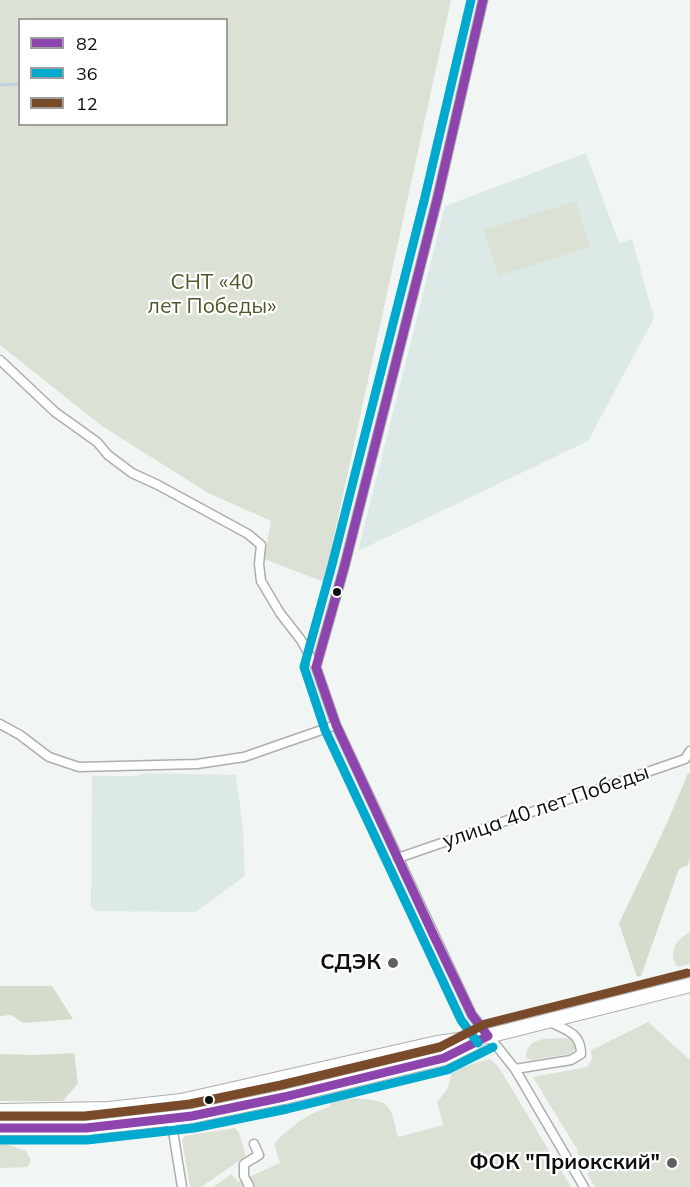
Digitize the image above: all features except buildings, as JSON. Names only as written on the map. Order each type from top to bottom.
[{"type":"main road","points":[[0,1111],[109,1109],[181,1101],[437,1043],[488,1036],[690,985]]},
{"type":"main road","points":[[0,1128],[86,1128],[171,1119],[284,1097],[444,1058],[488,1036]]},
{"type":"street","points":[[315,667],[344,568],[432,223],[483,0]]},
{"type":"street","points":[[0,360],[55,412],[97,442],[108,455],[132,473],[248,534],[261,545],[259,564],[261,581],[280,613],[302,640],[315,667],[336,725],[472,1015],[514,1069],[584,1187]]},
{"type":"street","points":[[0,724],[20,735],[49,757],[79,766],[197,764],[244,757],[336,725]]},
{"type":"street","name":"улица 40 лет Победы","points":[[398,858],[685,759],[690,751]]},
{"type":"street","points":[[514,1069],[571,1060],[581,1054],[581,1043],[575,1036],[548,1020]]},
{"type":"street","points":[[171,1119],[182,1187]]},
{"type":"street","points":[[246,1181],[244,1164],[259,1155],[254,1144]]},
{"type":"shaded area","points":[[586,153],[619,243],[632,239],[654,318],[588,441],[358,551],[445,206]]},
{"type":"shaded area","points":[[144,773],[236,775],[243,829],[245,876],[196,912],[95,911],[91,906],[92,776],[137,776]]},
{"type":"green space","name":"СНТ «40 лет Победы»","points":[[0,0],[451,0],[324,582],[264,559],[271,521],[208,493],[102,426],[0,345]]},
{"type":"green space","points":[[576,201],[590,247],[498,276],[484,230]]},
{"type":"green space","points":[[688,773],[690,773],[690,858],[688,865],[679,869],[641,976],[637,977],[619,923],[667,823]]},
{"type":"green space","points":[[690,932],[690,964],[678,967],[673,952],[677,942]]},
{"type":"green space","points":[[0,986],[52,986],[73,1019],[23,1023],[11,1015],[0,1016]]},
{"type":"green space","points":[[648,1022],[690,1060],[690,1187],[595,1187],[587,1174],[590,1171],[533,1077],[587,1067],[592,1059],[591,1050]]},
{"type":"green space","points":[[570,1038],[574,1040],[576,1048],[570,1054],[531,1060],[526,1058],[530,1045],[535,1042]]},
{"type":"green space","points":[[74,1053],[78,1083],[63,1101],[0,1101],[0,1054]]},
{"type":"green space","points":[[490,1059],[498,1066],[571,1187],[213,1187],[232,1174],[238,1182],[280,1163],[274,1144],[299,1121],[330,1107],[332,1098],[383,1103],[391,1113],[398,1137],[443,1125],[437,1102],[448,1088],[452,1070]]},
{"type":"green space","points":[[235,1128],[239,1133],[246,1156],[201,1187],[190,1187],[182,1140],[185,1136]]},
{"type":"green space","points":[[0,1142],[26,1151],[31,1160],[28,1167],[0,1168]]},
{"type":"waterway","points":[[0,85],[18,84]]},
{"type":"transit line","name":"36","points":[[471,0],[425,197],[304,667],[325,730],[461,1020],[478,1043]]},
{"type":"transit line","name":"82","points":[[483,0],[437,200],[344,568],[316,667],[336,725],[433,934],[472,1015],[488,1036]]},
{"type":"transit line","name":"12","points":[[0,1116],[85,1116],[190,1104],[440,1047],[485,1024],[687,973]]},
{"type":"transit line","name":"82","points":[[0,1128],[86,1128],[192,1116],[284,1097],[444,1058],[488,1036]]},
{"type":"transit line","name":"36","points":[[0,1140],[87,1140],[194,1128],[287,1109],[447,1070],[493,1047]]},
{"type":"place","name":"СДЭК","points":[[393,963]]},
{"type":"place","name":"ФОК \"Приокский\"","points":[[672,1163]]}]
